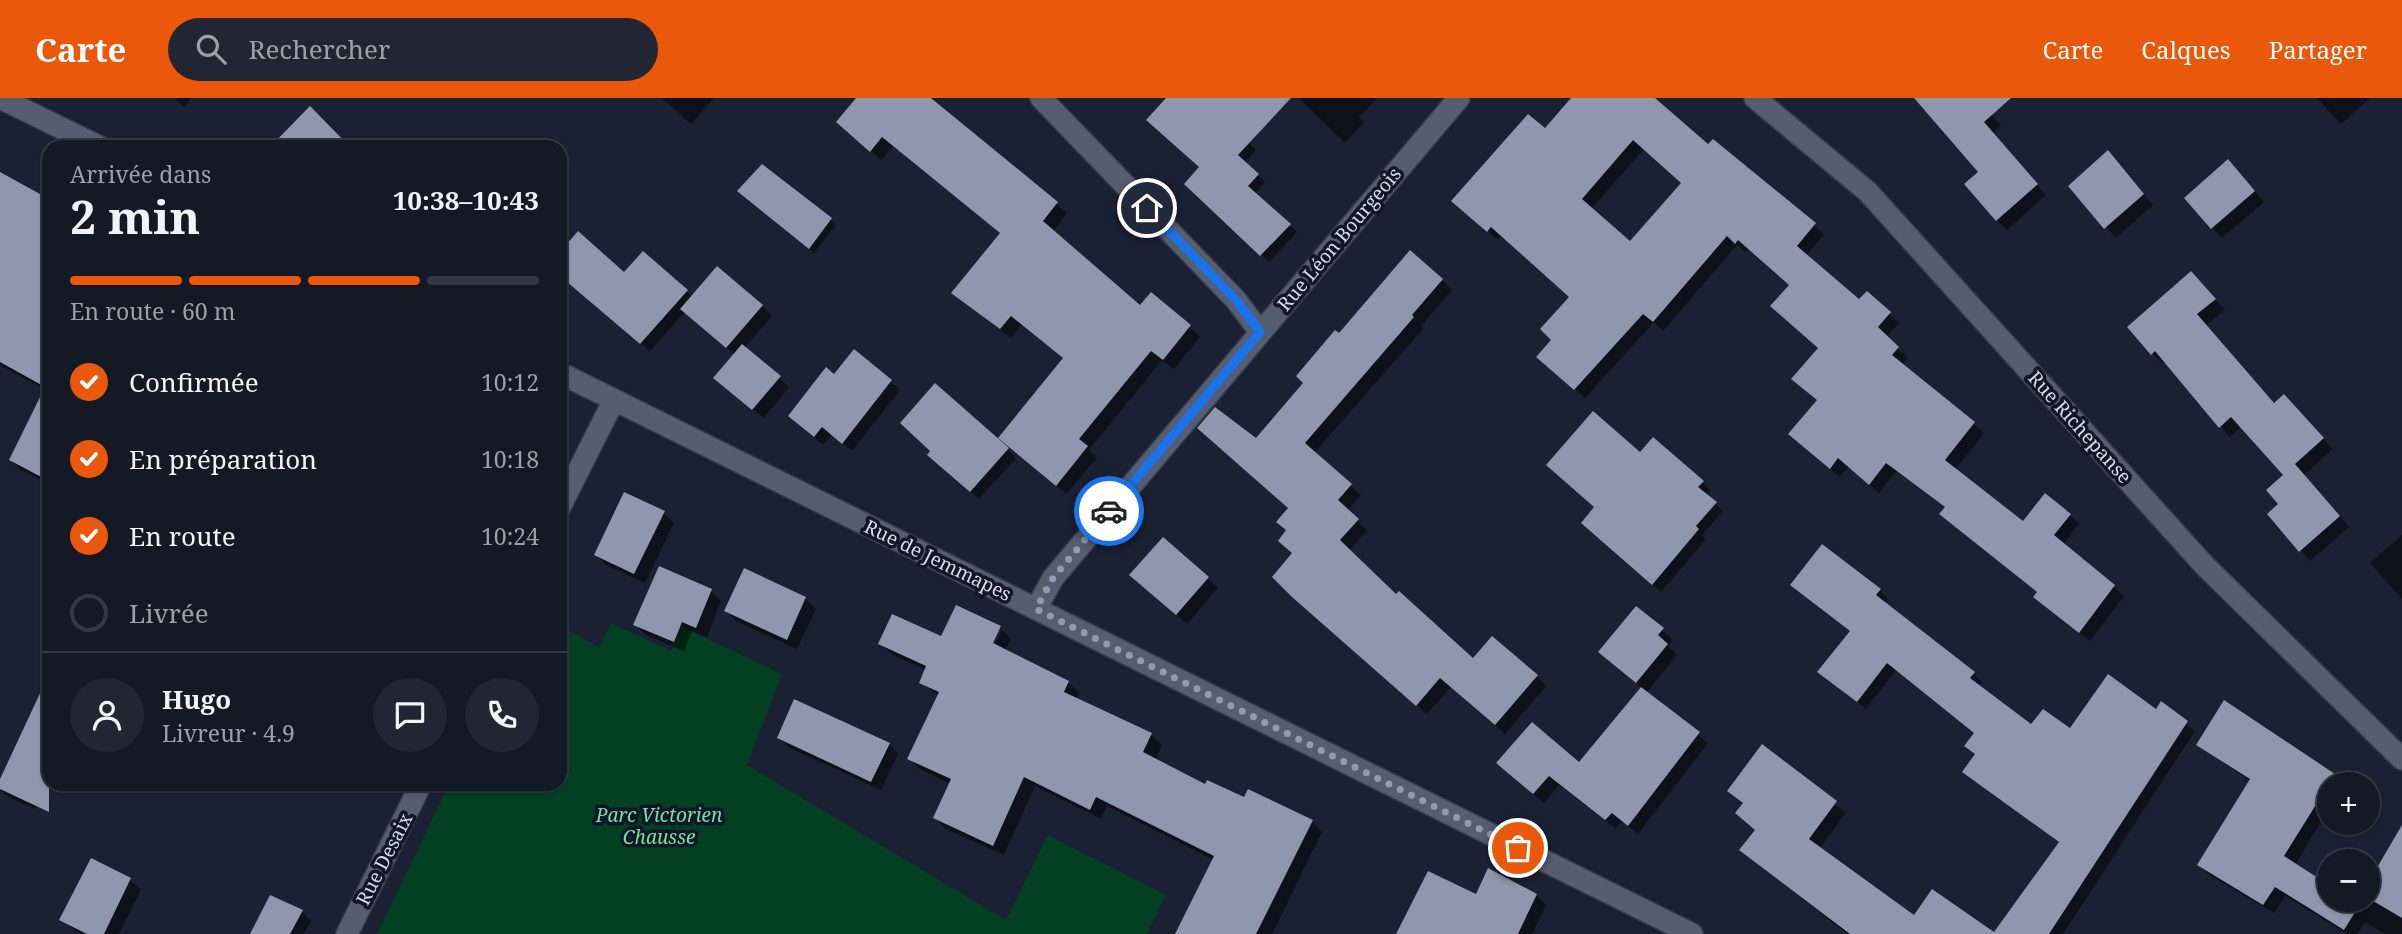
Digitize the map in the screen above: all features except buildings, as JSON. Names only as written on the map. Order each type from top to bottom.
[{"type":"street","points":[[0,98],[86,140]]},
{"type":"street","points":[[1041,98],[1236,300],[1260,332]]},
{"type":"street","name":"Rue Léon Bourgeois","points":[[1036,609],[1053,578],[1459,98]]},
{"type":"street","name":"Rue Richepanse","points":[[1755,98],[1868,192],[2205,566],[2402,759]]},
{"type":"street","name":"Rue de Jemmapes","points":[[567,376],[1692,934]]},
{"type":"street","points":[[567,493],[614,400]]},
{"type":"street","name":"Rue Desaix","points":[[347,934],[418,791]]},
{"type":"green space","name":"Parc Victorien Chausse","points":[[611,623],[671,651],[680,626],[782,674],[747,765],[1006,920],[1048,835],[1166,895],[1147,934],[377,934],[446,791],[567,791],[567,630],[599,647]]},
{"type":"way so far","points":[[1109,511],[1053,578],[1036,609],[1518,848]]},
{"type":"route","points":[[1109,511],[1260,332],[1236,300],[1147,208]]}]
